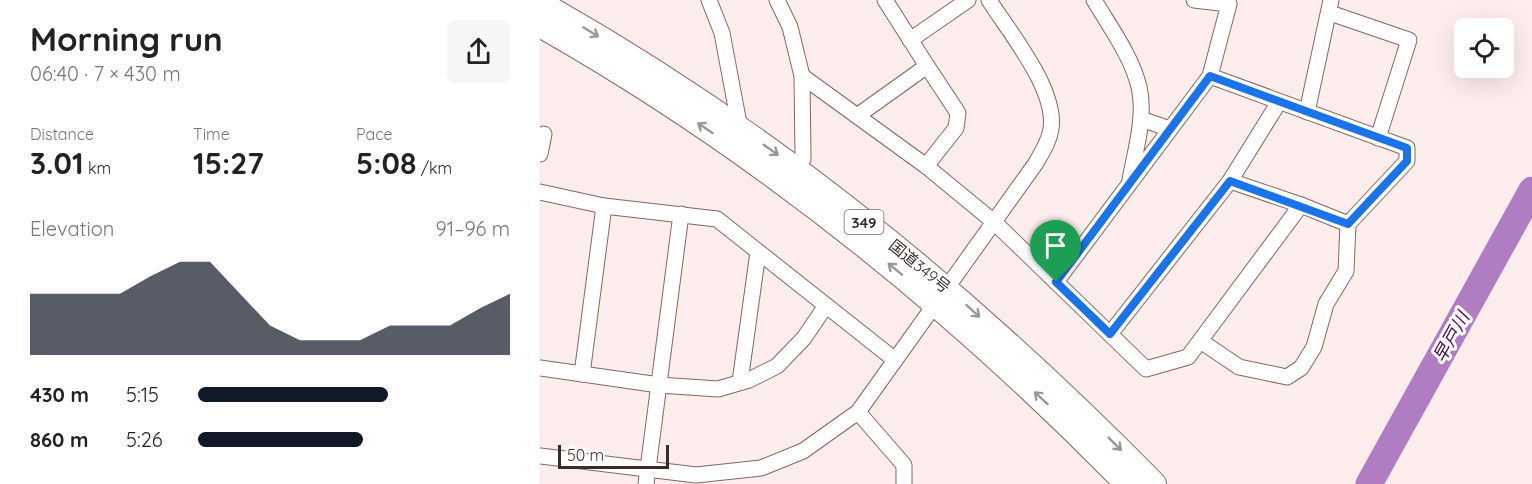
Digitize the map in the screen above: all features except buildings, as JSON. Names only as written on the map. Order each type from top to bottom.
[{"type":"highway","name":"国道349号","points":[[540,3],[678,86],[798,170],[941,295],[1078,407],[1154,484]]},
{"type":"highway","name":"国道349号","points":[[540,25],[668,103],[865,245],[941,295],[1127,484]]},
{"type":"street","points":[[709,0],[722,33],[740,129]]},
{"type":"street","points":[[777,0],[790,27],[802,76],[803,159],[798,170]]},
{"type":"street","points":[[885,0],[958,113],[956,128],[926,166]]},
{"type":"street","points":[[910,40],[968,0]]},
{"type":"street","points":[[540,456],[647,477],[696,475],[761,468],[803,451],[858,412],[1036,163],[1047,144],[1051,120],[1045,91],[988,0]]},
{"type":"street","points":[[1094,0],[1122,49],[1139,88],[1141,119],[1129,183]]},
{"type":"street","points":[[1056,282],[1210,76],[1228,4],[1194,0]]},
{"type":"street","points":[[1307,112],[1331,6],[1409,40],[1378,138]]},
{"type":"street","points":[[857,116],[927,66]]},
{"type":"street","points":[[802,76],[926,166],[994,222],[1146,369],[1188,357],[1202,342],[1301,205]]},
{"type":"street","points":[[1202,342],[1239,367],[1287,377],[1301,368],[1314,347],[1326,304],[1346,271],[1348,224],[1407,161],[1407,148],[1210,76]]},
{"type":"street","points":[[1110,334],[1230,181],[1279,102]]},
{"type":"street","points":[[1141,119],[1170,129]]},
{"type":"street","points":[[540,154],[544,134]]},
{"type":"street","points":[[1230,181],[1348,224]]},
{"type":"street","points":[[540,192],[604,206],[717,219],[825,307],[895,360]]},
{"type":"street","points":[[582,374],[604,206]]},
{"type":"street","points":[[647,477],[681,214]]},
{"type":"street","points":[[740,382],[758,252]]},
{"type":"street","points":[[540,368],[659,385],[718,389],[777,366],[804,338],[825,307]]},
{"type":"street","points":[[858,412],[904,465],[904,484]]},
{"type":"waterway","name":"早戸川","points":[[1369,484],[1532,190]]},
{"type":"route","points":[[1210,76],[1407,148],[1407,161],[1348,224],[1230,181],[1110,334],[1056,282],[1210,76]]}]
